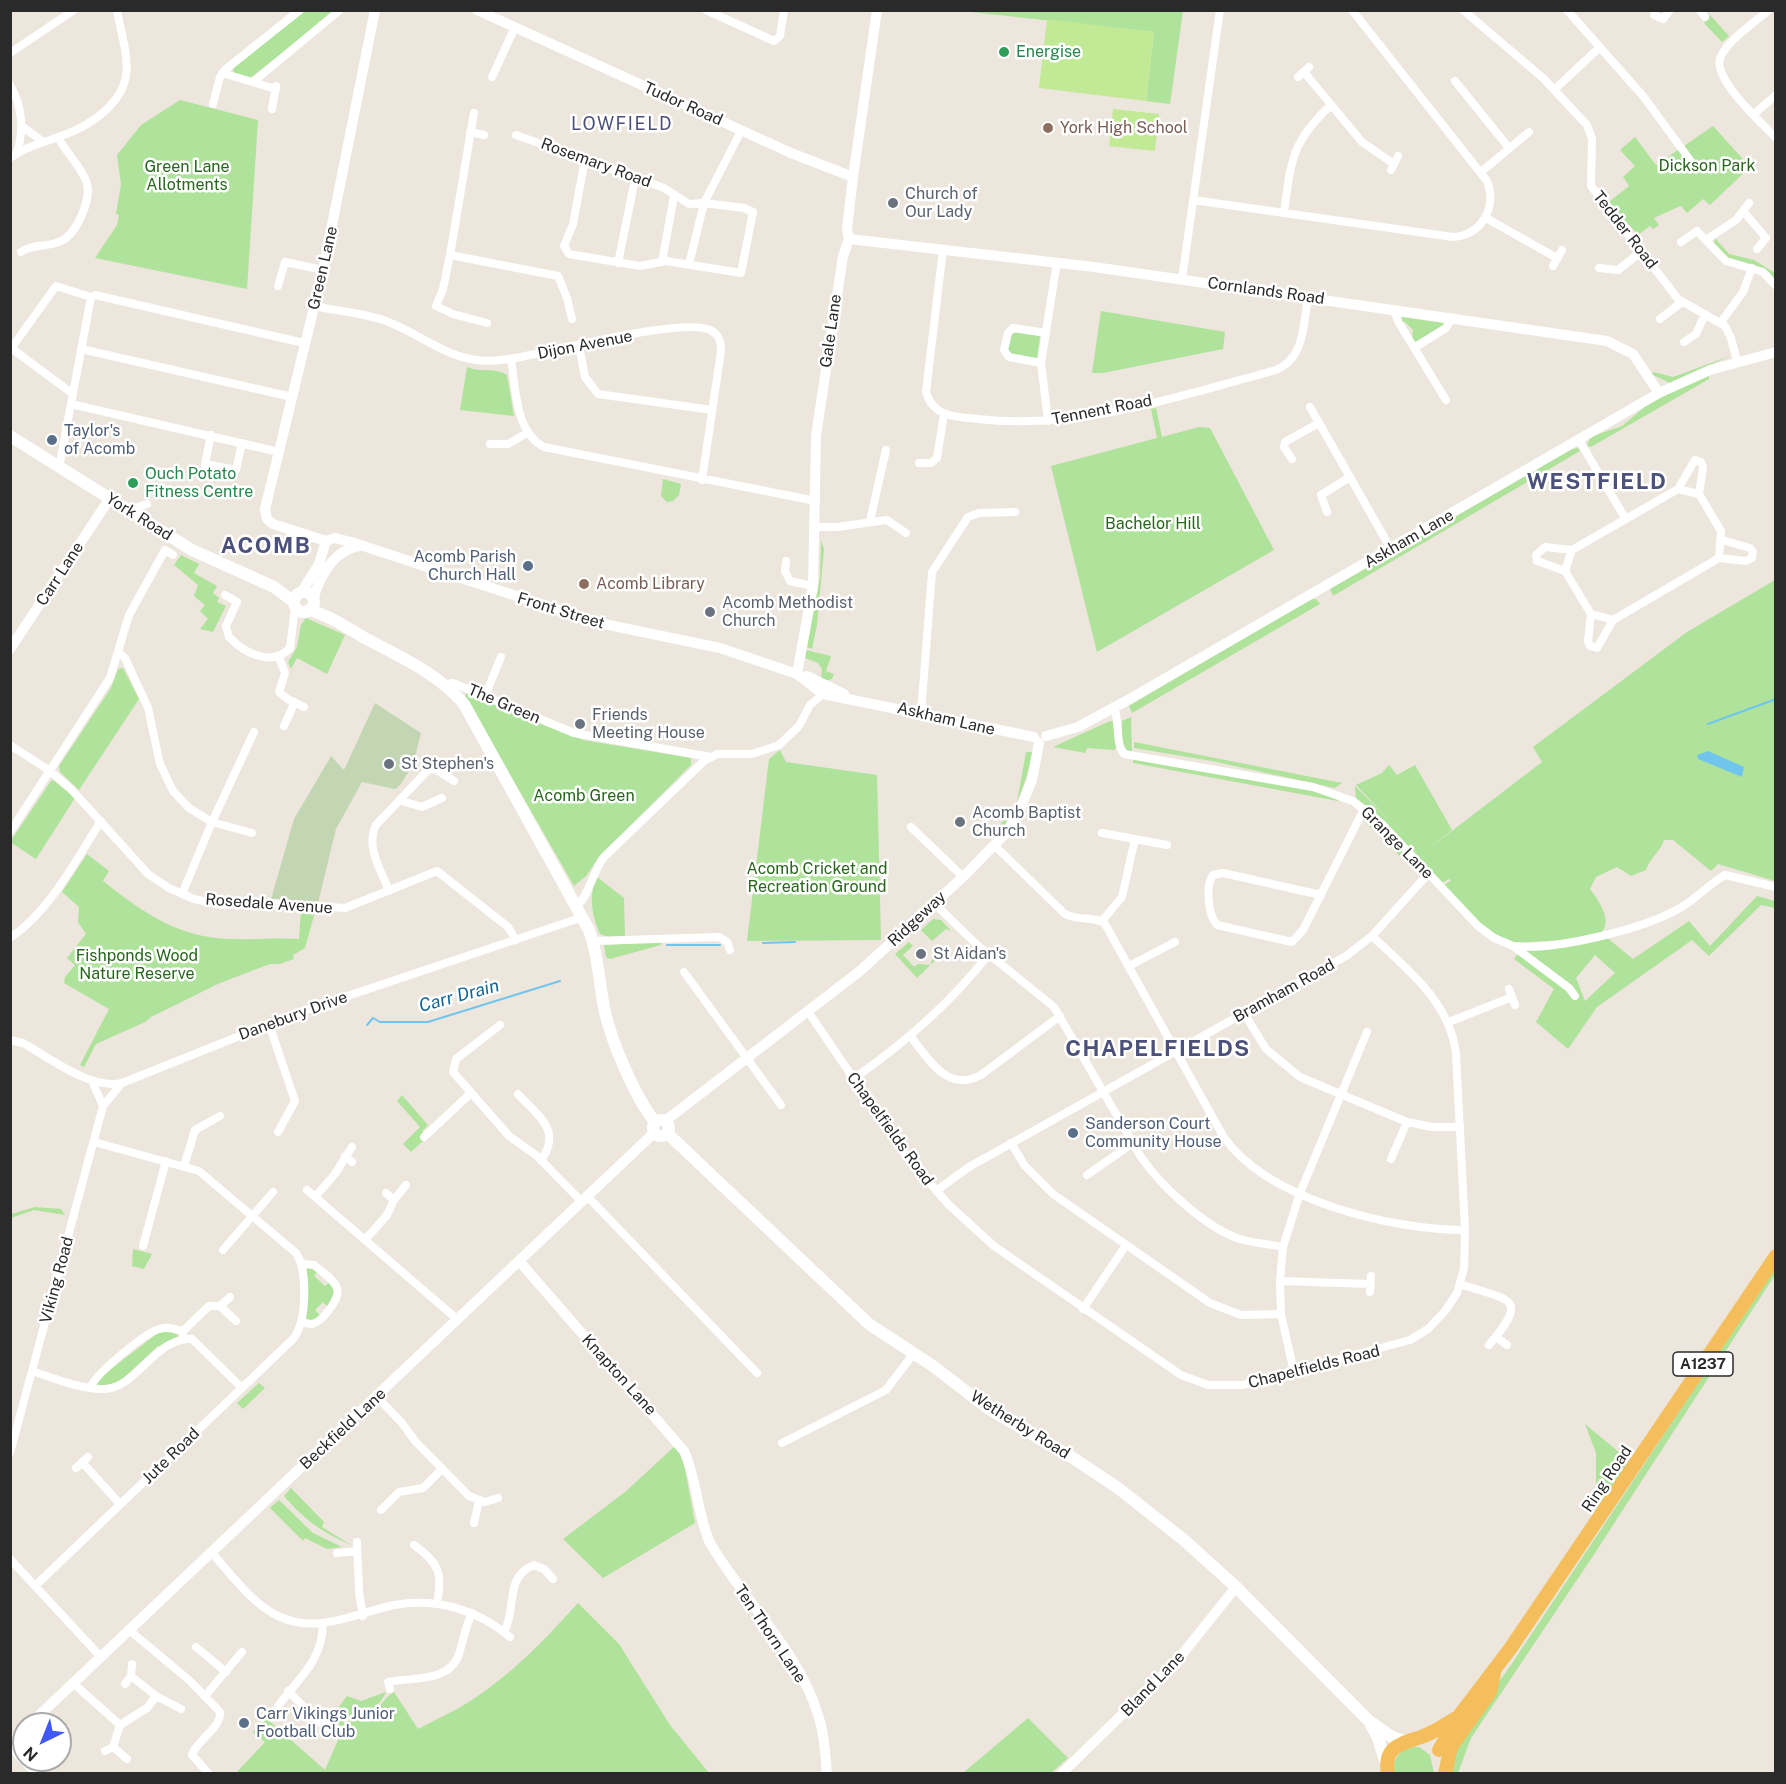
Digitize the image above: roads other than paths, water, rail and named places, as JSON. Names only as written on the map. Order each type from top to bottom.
[{"type":"highway","name":"Ring Road","points":[[1439,1750],[1460,1716],[1495,1670],[1776,1256]]},
{"type":"highway","points":[[1444,1773],[1451,1747],[1490,1692],[1495,1670]]},
{"type":"highway","name":"Ring Road","points":[[1404,1741],[1425,1736],[1460,1716]]},
{"type":"highway","points":[[1425,1736],[1426,1740],[1439,1750],[1444,1762],[1444,1773]]},
{"type":"highway","points":[[1386,1768],[1391,1752],[1404,1741]]},
{"type":"main road","name":"York Road","points":[[10,436],[205,557],[304,602],[420,668],[444,685]]},
{"type":"main road","name":"The Green","points":[[444,685],[459,698],[474,721],[583,917]]},
{"type":"main road","name":"Wetherby Road","points":[[583,917],[593,941],[609,1025],[638,1092],[660,1127],[862,1318],[914,1353],[989,1409],[1073,1458],[1118,1488],[1184,1540],[1236,1587],[1369,1721],[1392,1737],[1404,1741]]},
{"type":"main road","name":"Wetherby Road","points":[[1369,1721],[1378,1738],[1386,1768]]},
{"type":"street","points":[[10,53],[74,10]]},
{"type":"street","points":[[14,156],[42,141],[58,137],[91,122],[121,91],[126,68],[117,10]]},
{"type":"street","points":[[213,104],[222,73],[300,10]]},
{"type":"street","points":[[253,82],[340,10]]},
{"type":"street","name":"Green Lane","points":[[326,546],[270,522],[265,509],[323,270],[375,10]]},
{"type":"street","points":[[706,10],[774,41],[780,36],[784,10]]},
{"type":"street","name":"Gale Lane","points":[[795,670],[813,586],[816,527],[816,436],[843,256],[849,239],[847,229],[853,177],[877,10]]},
{"type":"street","points":[[1182,279],[1220,10]]},
{"type":"street","points":[[1193,200],[1453,237],[1474,230],[1486,218],[1490,205],[1490,188],[1481,172],[1352,10]]},
{"type":"street","name":"Tedder Road","points":[[1462,10],[1554,89],[1587,125],[1591,133],[1591,186],[1682,302],[1721,322]]},
{"type":"street","points":[[1567,10],[1643,96],[1690,160]]},
{"type":"street","points":[[1654,15],[1663,19],[1670,10]]},
{"type":"street","points":[[1768,10],[1724,51],[1719,62],[1723,79],[1776,138]]},
{"type":"street","name":"Tudor Road","points":[[483,12],[741,131],[853,177]]},
{"type":"street","points":[[492,77],[515,27]]},
{"type":"street","points":[[1554,89],[1600,47]]},
{"type":"street","points":[[1304,72],[1362,142],[1394,163]]},
{"type":"street","points":[[222,73],[276,87],[272,109]]},
{"type":"street","points":[[1455,81],[1509,148]]},
{"type":"street","points":[[10,85],[16,97],[23,127],[14,156]]},
{"type":"street","points":[[1754,114],[1776,95]]},
{"type":"street","points":[[1284,213],[1290,167],[1297,147],[1307,129],[1331,105]]},
{"type":"street","points":[[436,306],[443,289],[450,255],[474,113]]},
{"type":"street","points":[[23,127],[42,141]]},
{"type":"street","points":[[689,264],[704,202],[741,131]]},
{"type":"street","points":[[470,132],[484,135]]},
{"type":"street","points":[[1481,172],[1529,132]]},
{"type":"street","name":"Rosemary Road","points":[[516,135],[585,159],[635,179],[664,188],[689,204],[704,202],[744,208],[753,213],[745,264],[741,273],[689,264],[662,262],[640,266],[568,255],[565,251],[585,159]]},
{"type":"street","points":[[21,252],[31,246],[60,242],[79,224],[87,193],[87,182],[58,137]]},
{"type":"street","points":[[618,263],[635,179]]},
{"type":"street","points":[[662,262],[674,196]]},
{"type":"street","points":[[1707,239],[1743,212],[1749,203]]},
{"type":"street","points":[[1743,212],[1766,238],[1757,249]]},
{"type":"street","points":[[1486,218],[1557,258]]},
{"type":"street","points":[[1681,242],[1697,231],[1726,261],[1767,275],[1776,286]]},
{"type":"street","name":"Cornlands Road","points":[[849,239],[1057,262],[1614,343],[1633,354],[1659,393]]},
{"type":"street","points":[[919,463],[931,463],[937,458],[944,414],[928,400],[925,383],[943,249]]},
{"type":"street","points":[[1599,268],[1618,270],[1642,251]]},
{"type":"street","points":[[450,255],[558,276],[572,319]]},
{"type":"street","points":[[278,286],[285,262],[323,270]]},
{"type":"street","points":[[1048,421],[1041,363],[1057,262]]},
{"type":"street","points":[[1737,361],[1731,338],[1721,322],[1743,292],[1752,268]]},
{"type":"street","points":[[73,394],[11,349],[56,286],[91,297],[95,295],[304,343]]},
{"type":"street","points":[[59,468],[91,297]]},
{"type":"street","name":"Tennent Road","points":[[944,414],[1010,422],[1048,421],[1104,413],[1282,368],[1292,360],[1300,346],[1308,298]]},
{"type":"street","points":[[426,302],[453,314],[487,323]]},
{"type":"street","points":[[1660,319],[1682,302]]},
{"type":"street","name":"Dijon Avenue","points":[[314,306],[385,321],[468,361],[488,362],[512,359],[674,328],[712,331],[720,340],[721,346],[702,480]]},
{"type":"street","points":[[1394,310],[1446,400]]},
{"type":"street","points":[[1684,342],[1696,334],[1705,314]]},
{"type":"street","points":[[1414,348],[1446,328],[1452,318]]},
{"type":"street","points":[[1041,363],[1009,357],[1004,350],[1008,333],[1013,328],[1046,333]]},
{"type":"street","points":[[579,346],[585,377],[598,393],[712,410]]},
{"type":"street","points":[[81,349],[292,398]]},
{"type":"street","name":"Askham Lane","points":[[795,670],[813,688],[823,694],[859,699],[1040,739],[1078,727],[1659,393],[1697,375],[1737,361],[1776,352]]},
{"type":"street","points":[[512,359],[522,420],[527,433],[544,447],[816,501]]},
{"type":"street","points":[[71,404],[279,452]]},
{"type":"street","points":[[1310,407],[1391,549]]},
{"type":"street","points":[[1292,459],[1284,447],[1285,442],[1319,423]]},
{"type":"street","points":[[490,444],[508,444],[527,433]]},
{"type":"street","points":[[212,435],[205,464],[236,470],[242,442]]},
{"type":"street","points":[[1579,440],[1624,518]]},
{"type":"street","points":[[870,521],[886,450]]},
{"type":"street","points":[[1719,558],[1721,531],[1699,494],[1703,467],[1701,462],[1695,460],[1678,489],[1572,550],[1545,547],[1536,555],[1537,561],[1542,564],[1565,571],[1591,614],[1588,641],[1590,646],[1597,648],[1613,620],[1719,558],[1746,561],[1752,558],[1753,552],[1750,548],[1722,540]]},
{"type":"street","points":[[1328,512],[1321,495],[1350,477]]},
{"type":"street","points":[[1678,489],[1699,494]]},
{"type":"street","name":"Carr Lane","points":[[10,649],[110,498]]},
{"type":"street","points":[[133,513],[140,506],[147,504]]},
{"type":"street","points":[[921,714],[932,572],[968,517],[980,513],[1015,512]]},
{"type":"street","points":[[816,527],[837,527],[887,520],[906,533]]},
{"type":"street","points":[[225,595],[237,602],[226,626],[229,637],[265,659],[279,657],[293,642],[294,623],[326,546],[332,538],[338,539],[342,545],[339,553],[304,602]]},
{"type":"street","name":"Front Street","points":[[338,539],[599,623],[720,648],[795,670]]},
{"type":"street","points":[[326,546],[329,555],[359,546]]},
{"type":"street","points":[[10,832],[110,678],[129,615],[165,550],[173,555]]},
{"type":"street","points":[[1565,571],[1572,550]]},
{"type":"street","points":[[786,561],[784,571],[789,581],[813,586]]},
{"type":"street","points":[[1591,614],[1613,620]]},
{"type":"street","points":[[118,652],[125,658],[148,708],[160,764],[168,783],[181,800],[212,822],[252,833]]},
{"type":"street","points":[[279,657],[285,673],[279,692],[304,707]]},
{"type":"street","points":[[485,696],[501,657]]},
{"type":"street","name":"Askham Lane","points":[[795,670],[814,681],[859,699]]},
{"type":"street","name":"The Green","points":[[444,685],[453,683],[583,735],[711,757],[752,754],[779,745],[798,726],[810,705]]},
{"type":"street","points":[[810,705],[813,688]]},
{"type":"street","points":[[810,705],[823,694]]},
{"type":"street","points":[[284,726],[294,707],[292,701]]},
{"type":"street","name":"Grange Lane","points":[[1114,707],[1119,720],[1120,748],[1124,754],[1313,787],[1345,797],[1364,809],[1404,847],[1427,875],[1478,926],[1494,938],[1513,946],[1575,996]]},
{"type":"street","points":[[182,894],[212,822],[254,732]]},
{"type":"street","name":"Ridgeway","points":[[660,1127],[869,963],[963,877],[1011,825],[1024,803],[1032,780],[1040,739]]},
{"type":"street","name":"Rosedale Avenue","points":[[10,745],[50,771],[81,799],[137,865],[158,882],[182,894],[222,905],[279,903],[337,909],[352,906],[437,871],[507,927],[516,940]]},
{"type":"street","points":[[577,905],[585,897],[592,873],[604,857],[711,757]]},
{"type":"street","points":[[389,891],[372,848],[371,837],[376,825],[431,768],[454,781]]},
{"type":"street","points":[[399,800],[423,807],[442,798]]},
{"type":"street","points":[[1321,895],[1223,873],[1213,875],[1209,887],[1212,916],[1218,925],[1292,942],[1300,936],[1321,895],[1364,809]]},
{"type":"street","points":[[10,938],[49,900],[101,821]]},
{"type":"street","points":[[911,827],[963,877]]},
{"type":"street","points":[[1102,833],[1167,845]]},
{"type":"street","points":[[1102,921],[1122,897],[1134,839]]},
{"type":"street","points":[[994,845],[1065,914],[1078,920],[1102,921]]},
{"type":"street","name":"Bramham Road","points":[[936,1191],[961,1171],[1346,956],[1372,936],[1427,875]]},
{"type":"street","points":[[1513,946],[1577,943],[1622,929],[1680,908],[1725,875],[1776,887]]},
{"type":"street","points":[[935,903],[988,954],[1042,996],[1060,1016],[1133,1143],[1155,1176],[1216,1228],[1239,1238],[1283,1247]]},
{"type":"street","name":"Danebury Drive","points":[[10,1040],[23,1043],[92,1081],[107,1085],[122,1083],[269,1024],[583,917]]},
{"type":"street","points":[[1102,921],[1230,1147],[1254,1169],[1300,1193],[1358,1214],[1437,1230],[1465,1230]]},
{"type":"street","name":"Chapelfields Road","points":[[808,1012],[907,1157],[936,1191],[994,1246],[1170,1368],[1199,1382],[1218,1386],[1243,1385],[1410,1340],[1428,1329],[1445,1311],[1460,1284],[1466,1256],[1465,1230],[1456,1053],[1449,1022],[1432,995],[1372,936]]},
{"type":"street","points":[[593,941],[719,937],[727,942],[730,950]]},
{"type":"street","points":[[1129,966],[1175,942]]},
{"type":"street","points":[[853,1079],[911,1037],[959,991],[988,954]]},
{"type":"street","points":[[684,972],[781,1105]]},
{"type":"street","points":[[1449,1022],[1512,997]]},
{"type":"street","points":[[1244,1013],[1261,1043],[1277,1060],[1300,1077],[1407,1122],[1432,1127],[1460,1128]]},
{"type":"street","points":[[911,1037],[944,1076],[956,1080],[970,1080],[981,1075],[1060,1016]]},
{"type":"street","points":[[269,1024],[295,1101],[278,1132]]},
{"type":"street","points":[[498,1030],[461,1054],[454,1063],[456,1077],[509,1136],[585,1199],[757,1373]]},
{"type":"street","points":[[1294,1372],[1281,1314],[1280,1281],[1283,1247],[1300,1193],[1367,1032]]},
{"type":"street","points":[[92,1081],[103,1106]]},
{"type":"street","name":"Viking Road","points":[[10,1453],[103,1106],[122,1083]]},
{"type":"street","points":[[424,1137],[471,1093]]},
{"type":"street","points":[[519,1094],[547,1126],[551,1136],[550,1146],[541,1161]]},
{"type":"street","points":[[184,1166],[195,1130],[220,1116]]},
{"type":"street","points":[[1391,1159],[1407,1122]]},
{"type":"street","name":"Beckfield Lane","points":[[43,1712],[660,1127]]},
{"type":"street","points":[[94,1142],[203,1173],[296,1252],[302,1264],[302,1322],[312,1324],[333,1305],[338,1294],[336,1285],[314,1265],[302,1264]]},
{"type":"street","points":[[1011,1143],[1025,1166],[1042,1184],[1126,1245],[1221,1308],[1253,1316],[1281,1314]]},
{"type":"street","points":[[1087,1175],[1133,1143]]},
{"type":"street","points":[[315,1197],[335,1174],[352,1147]]},
{"type":"street","points":[[345,1156],[352,1162]]},
{"type":"street","points":[[143,1246],[166,1161]]},
{"type":"street","points":[[365,1240],[387,1215],[394,1200],[406,1185]]},
{"type":"street","points":[[307,1190],[458,1320]]},
{"type":"street","points":[[223,1250],[273,1192]]},
{"type":"street","points":[[386,1193],[394,1200]]},
{"type":"street","points":[[1083,1309],[1126,1245]]},
{"type":"street","name":"Knapton Lane","points":[[520,1262],[680,1445],[690,1465],[697,1500]]},
{"type":"street","points":[[1280,1281],[1370,1284]]},
{"type":"street","points":[[1460,1284],[1504,1299],[1511,1304],[1513,1311],[1510,1320],[1490,1345]]},
{"type":"street","points":[[32,1371],[90,1388],[106,1390],[119,1385],[183,1334],[205,1308],[220,1306],[230,1297]]},
{"type":"street","points":[[220,1306],[236,1321]]},
{"type":"street","name":"Jute Road","points":[[35,1586],[293,1339],[302,1322]]},
{"type":"street","points":[[90,1388],[96,1377],[152,1332],[165,1327],[200,1344],[242,1389]]},
{"type":"street","points":[[1496,1337],[1506,1345]]},
{"type":"street","points":[[782,1443],[886,1390],[914,1353]]},
{"type":"street","points":[[377,1396],[469,1496],[479,1501],[498,1498]]},
{"type":"street","points":[[82,1462],[120,1504]]},
{"type":"street","points":[[381,1510],[399,1492],[423,1488],[442,1469]]},
{"type":"street","name":"Ten Thorn Lane","points":[[697,1500],[701,1521],[714,1550],[785,1651],[811,1695],[822,1729],[827,1773]]},
{"type":"street","points":[[474,1523],[479,1501]]},
{"type":"street","points":[[414,1545],[438,1568],[440,1579],[437,1604]]},
{"type":"street","points":[[337,1553],[357,1547],[363,1616]]},
{"type":"street","points":[[212,1552],[261,1604],[276,1616],[300,1623],[323,1623],[363,1616],[393,1606],[437,1604],[472,1613],[507,1635],[514,1587],[521,1574],[534,1562],[553,1579]]},
{"type":"street","points":[[10,1559],[100,1656]]},
{"type":"street","name":"Bland Lane","points":[[1061,1773],[1176,1662],[1236,1587]]},
{"type":"street","points":[[388,1682],[436,1676],[446,1672],[457,1659],[472,1613]]},
{"type":"street","points":[[272,1716],[288,1691],[314,1663],[321,1645],[323,1623]]},
{"type":"street","points":[[129,1630],[216,1707],[220,1717],[192,1755],[206,1772]]},
{"type":"street","points":[[196,1647],[226,1672]]},
{"type":"street","points":[[205,1696],[242,1652]]},
{"type":"street","points":[[125,1684],[131,1676],[132,1664]]},
{"type":"street","points":[[131,1676],[156,1696],[181,1709]]},
{"type":"street","points":[[73,1683],[120,1725]]},
{"type":"street","points":[[288,1691],[320,1723],[330,1728]]},
{"type":"street","points":[[127,1760],[109,1749],[120,1725],[140,1714],[156,1696]]},
{"type":"street","points":[[10,1746],[36,1773]]},
{"type":"water","points":[[1708,751],[1744,767],[1742,777],[1698,759],[1697,755]]},
{"type":"waterway","points":[[1708,724],[1776,699]]},
{"type":"waterway","name":"Carr Drain","points":[[763,943],[795,942]]},
{"type":"waterway","name":"Carr Drain","points":[[667,945],[720,945]]},
{"type":"waterway","name":"Carr Drain","points":[[367,1025],[373,1018],[380,1022],[428,1022],[560,981]]},
{"type":"place","name":"Energise","points":[[1004,52]]},
{"type":"place","name":"York High School","points":[[1048,128]]},
{"type":"place","name":"Church of Our Lady","points":[[893,203]]},
{"type":"place","name":"Taylor's of Acomb","points":[[52,440]]},
{"type":"place","name":"Ouch Potato Fitness Centre","points":[[133,483]]},
{"type":"place","name":"Acomb Parish Church Hall","points":[[528,566]]},
{"type":"place","name":"Acomb Library","points":[[584,584]]},
{"type":"place","name":"Acomb Methodist Church","points":[[710,612]]},
{"type":"place","name":"Friends Meeting House","points":[[580,724]]},
{"type":"place","name":"St Stephen's","points":[[389,764]]},
{"type":"place","name":"Acomb Baptist Church","points":[[960,822]]},
{"type":"place","name":"St Aidan's","points":[[921,954]]},
{"type":"place","name":"Sanderson Court Community House","points":[[1073,1133]]},
{"type":"place","name":"Carr Vikings Junior Football Club","points":[[244,1723]]},
{"type":"district","name":"LOWFIELD","points":[[622,124]]},
{"type":"district","name":"WESTFIELD","points":[[1597,482]]},
{"type":"district","name":"ACOMB","points":[[266,546]]},
{"type":"district","name":"CHAPELFIELDS","points":[[1158,1049]]},
{"type":"park label","name":"Dickson Park","points":[[1707,166]]},
{"type":"park label","name":"Green Lane Allotments","points":[[187,176]]},
{"type":"park label","name":"Bachelor Hill","points":[[1153,524]]},
{"type":"park label","name":"Acomb Green","points":[[584,796]]},
{"type":"park label","name":"Acomb Cricket and Recreation Ground","points":[[817,878]]},
{"type":"park label","name":"Fishponds Wood Nature Reserve","points":[[137,965]]}]
